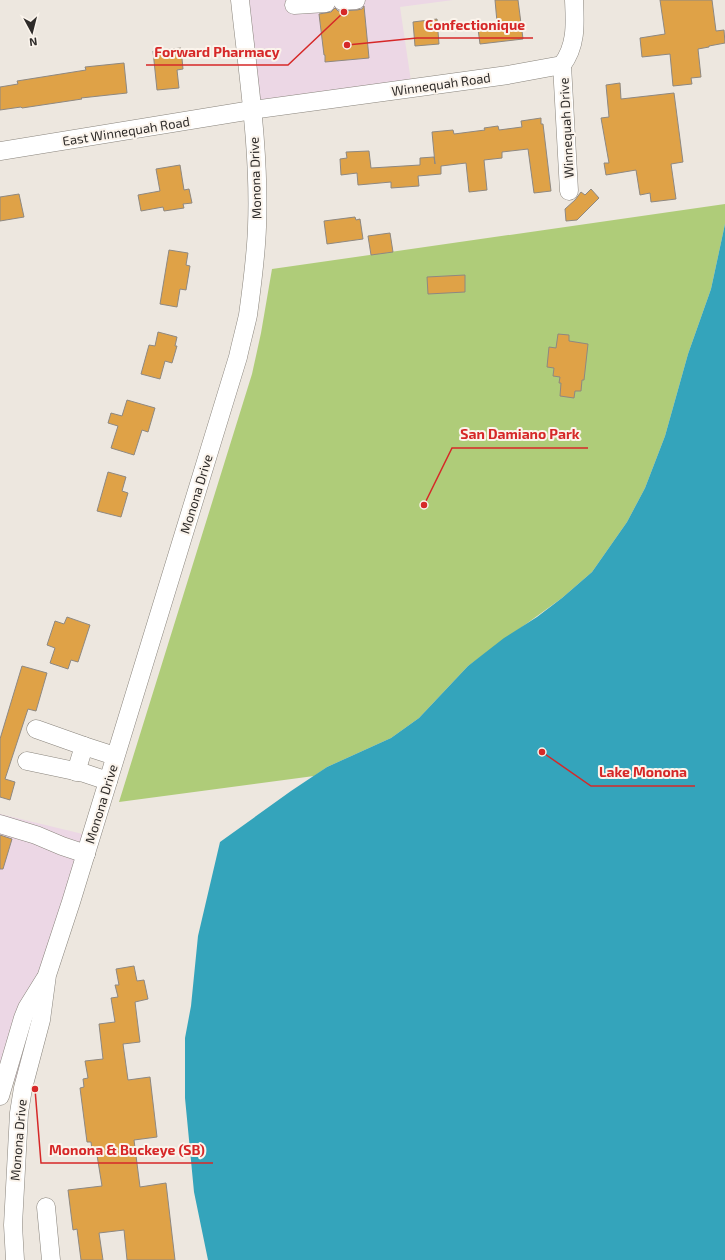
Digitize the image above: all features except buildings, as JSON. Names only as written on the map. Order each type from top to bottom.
[{"type":"street","name":"Monona Drive","points":[[15,1260],[13,1225],[7,1187],[23,1088],[42,1020],[48,975],[238,357],[248,316],[257,228],[257,196],[252,110],[240,0]]},
{"type":"street","points":[[562,65],[568,56],[575,31],[574,0]]},
{"type":"street","points":[[294,5],[341,1]]},
{"type":"street","name":"Winnequah Road","points":[[252,110],[508,75],[562,65]]},
{"type":"street","name":"Winnequah Drive","points":[[562,65],[569,191]]},
{"type":"street","name":"East Winnequah Road","points":[[0,151],[252,110]]},
{"type":"street","points":[[36,729],[115,756]]},
{"type":"street","points":[[76,772],[84,746]]},
{"type":"street","points":[[27,761],[108,781]]},
{"type":"street","points":[[0,824],[36,835],[86,854]]},
{"type":"street","name":"Monona Drive","points":[[0,1096],[23,1018],[27,1008],[48,975]]},
{"type":"street","points":[[46,1207],[51,1260]]},
{"type":"shaded area","points":[[240,0],[453,0],[400,7],[412,88],[252,110]]},
{"type":"shaded area","points":[[0,814],[91,836],[16,1078],[0,1106]]},
{"type":"green space","points":[[725,204],[725,224],[711,289],[688,354],[665,436],[645,488],[627,522],[592,572],[562,598],[468,666],[419,718],[391,738],[327,767],[314,776],[119,802],[252,374],[272,269]]},
{"type":"water","points":[[725,224],[725,1260],[208,1260],[194,1192],[185,1098],[185,1038],[191,1006],[198,936],[220,842],[327,767],[391,738],[419,718],[468,666],[504,638],[537,617],[592,572],[627,522],[645,488],[665,436],[688,354],[711,289]]},
{"type":"place","name":"Forward Pharmacy","points":[[344,12]]},
{"type":"place","name":"Confectionique","points":[[347,45]]},
{"type":"place","name":"San Damiano Park","points":[[424,505]]},
{"type":"place","name":"Lake Monona","points":[[542,752]]},
{"type":"place","name":"Monona & Buckeye (SB)","points":[[35,1089]]}]
